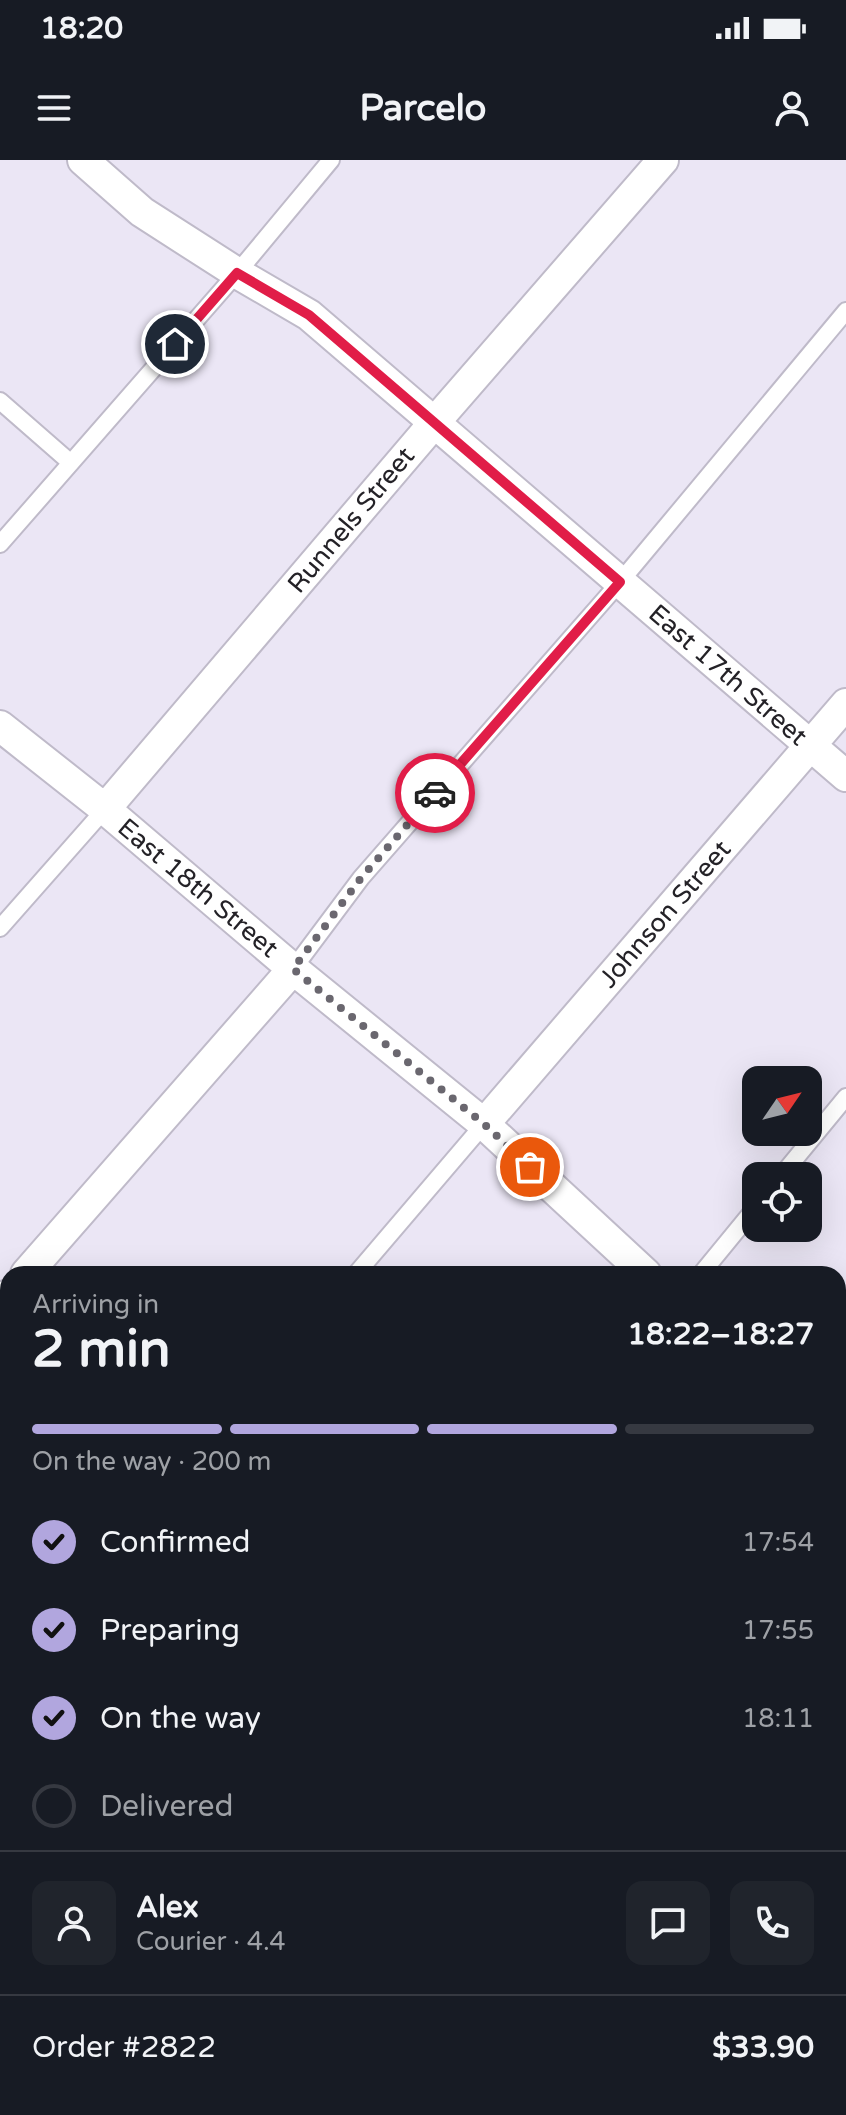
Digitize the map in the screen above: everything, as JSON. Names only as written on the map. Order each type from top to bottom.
[{"type":"street","name":"East 17th Street","points":[[83,160],[142,212],[309,315],[846,776]]},
{"type":"street","name":"Runnels Street","points":[[105,809],[663,160]]},
{"type":"street","name":"Johnson Street","points":[[484,1124],[846,704]]},
{"type":"street","name":"East 18th Street","points":[[0,726],[105,809],[293,969],[484,1124],[637,1266]]},
{"type":"street","points":[[33,1266],[293,969]]},
{"type":"lane","points":[[0,544],[237,273],[331,160]]},
{"type":"lane","points":[[293,969],[361,878],[620,582],[846,311]]},
{"type":"lane","points":[[0,401],[71,463]]},
{"type":"lane","points":[[0,928],[105,809]]},
{"type":"lane","points":[[793,1162],[846,1097]]},
{"type":"lane","points":[[363,1266],[484,1124]]},
{"type":"lane","points":[[708,1266],[742,1224]]},
{"type":"way so far","points":[[435,793],[361,878],[293,969],[484,1124],[530,1167]]},
{"type":"route","points":[[175,344],[237,273],[309,315],[620,582],[435,793]]}]
